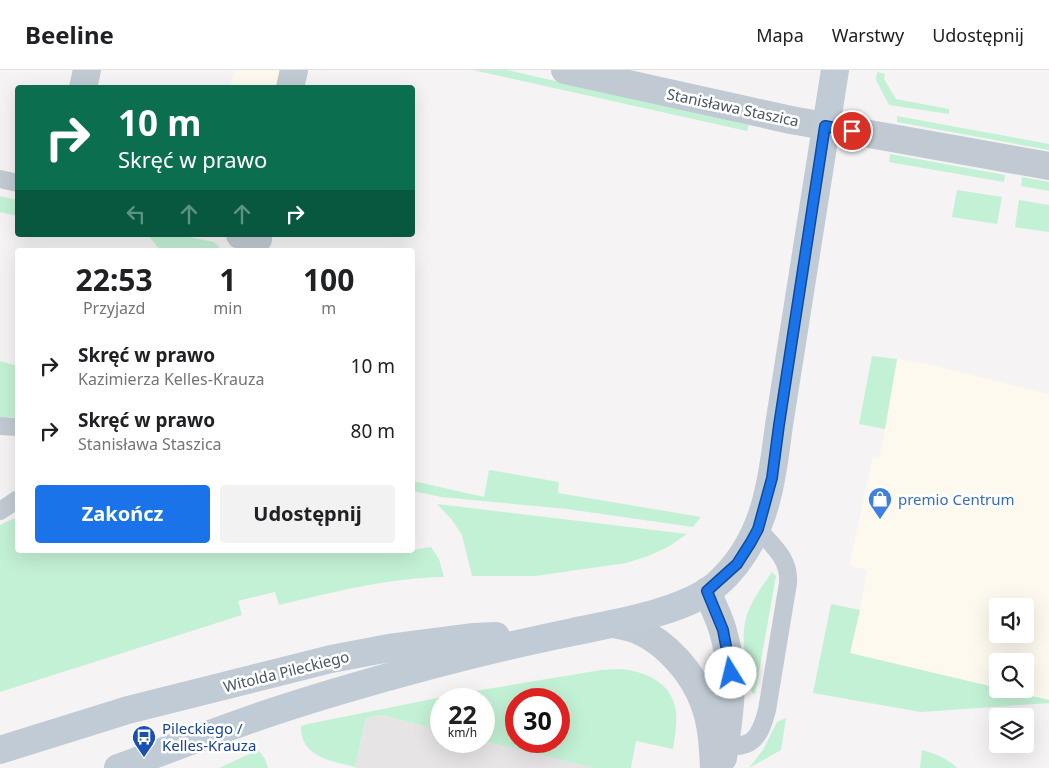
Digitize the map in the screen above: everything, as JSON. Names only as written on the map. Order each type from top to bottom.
[{"type":"street","points":[[84,85],[87,70]]},
{"type":"street","points":[[291,85],[294,70]]},
{"type":"street","name":"Stanisława Staszica","points":[[565,70],[825,126],[1049,166]]},
{"type":"street","name":"Witolda Pileckiego","points":[[118,768],[266,714],[339,692],[468,656],[580,630],[615,624],[672,607],[707,591],[737,564],[758,529],[772,478],[835,70]]},
{"type":"street","points":[[707,591],[723,630],[730,662],[732,685],[718,757]]},
{"type":"street","points":[[615,624],[636,630],[651,638],[681,665],[695,684],[704,703],[718,757]]},
{"type":"street","name":"Witolda Pileckiego","points":[[0,750],[128,710],[332,659],[389,648],[474,637],[580,630]]},
{"type":"lane","points":[[0,179],[15,182]]},
{"type":"lane","points":[[0,426],[15,427]]},
{"type":"lane","points":[[0,511],[15,501]]},
{"type":"lane","points":[[718,757],[738,747],[748,745],[763,724],[788,583],[789,570],[783,558],[758,529]]},
{"type":"shaded area","points":[[234,70],[282,70],[277,85],[231,85]]},
{"type":"shaded area","points":[[897,359],[929,364],[1049,394],[1049,700],[1034,697],[1034,653],[989,653],[989,686],[850,653],[868,570],[849,566],[873,456],[880,457]]},
{"type":"shaded area","points":[[383,715],[430,728],[430,753],[495,753],[495,744],[505,746],[505,753],[533,753],[594,768],[355,768],[366,718]]},
{"type":"green space","points":[[473,70],[507,70],[749,125],[747,131]]},
{"type":"green space","points":[[877,72],[885,74],[884,79],[896,99],[949,109],[949,114],[889,105],[876,80]]},
{"type":"green space","points":[[897,116],[1049,144],[1049,150],[897,122]]},
{"type":"green space","points":[[890,154],[1005,175],[1004,182],[889,162]]},
{"type":"green space","points":[[1022,177],[1049,182],[1049,191],[1021,186]]},
{"type":"green space","points":[[957,190],[1002,197],[997,224],[952,217]]},
{"type":"green space","points":[[0,196],[15,200],[15,216],[0,212]]},
{"type":"green space","points":[[1019,200],[1049,205],[1049,232],[1015,227]]},
{"type":"green space","points":[[150,237],[189,237],[214,242],[220,248],[158,248]]},
{"type":"green space","points":[[872,356],[897,359],[885,429],[859,424]]},
{"type":"green space","points":[[0,361],[15,365],[15,417],[0,417]]},
{"type":"green space","points":[[489,470],[559,482],[558,493],[701,517],[693,527],[567,509],[441,497],[415,491],[415,481],[484,497]]},
{"type":"green space","points":[[437,504],[687,534],[668,547],[626,563],[535,576],[472,576],[462,535],[452,520]]},
{"type":"green space","points":[[15,518],[15,553],[415,553],[415,550],[431,547],[439,559],[444,577],[382,583],[279,605],[275,592],[238,601],[242,615],[0,692],[0,525]]},
{"type":"green space","points":[[772,572],[776,576],[755,694],[752,693],[745,652],[745,622],[758,592]]},
{"type":"green space","points":[[831,604],[860,610],[850,653],[989,686],[989,698],[1034,698],[1034,696],[1049,700],[1049,703],[921,712],[813,693]]},
{"type":"green space","points":[[621,669],[637,672],[653,678],[666,688],[671,695],[676,714],[673,749],[636,741],[631,768],[594,768],[533,753],[570,753],[570,688],[505,688],[505,746],[495,744],[495,688],[493,688],[601,670]]},
{"type":"green space","points":[[430,699],[430,728],[383,715],[366,718],[355,767],[328,760],[312,751],[306,745],[302,736],[301,726]]},
{"type":"green space","points":[[786,718],[781,750],[749,768],[763,750],[777,722]]},
{"type":"green space","points":[[258,750],[265,759],[268,768],[219,768]]},
{"type":"green space","points":[[922,750],[945,759],[957,768],[920,768]]},
{"type":"place","name":"premio Centrum","points":[[880,520]]},
{"type":"place","name":"Pileckiego / Kelles-Krauza","points":[[144,758]]},
{"type":"route","points":[[731,673],[723,630],[707,591],[737,564],[758,529],[772,478],[825,126],[852,131]]}]
